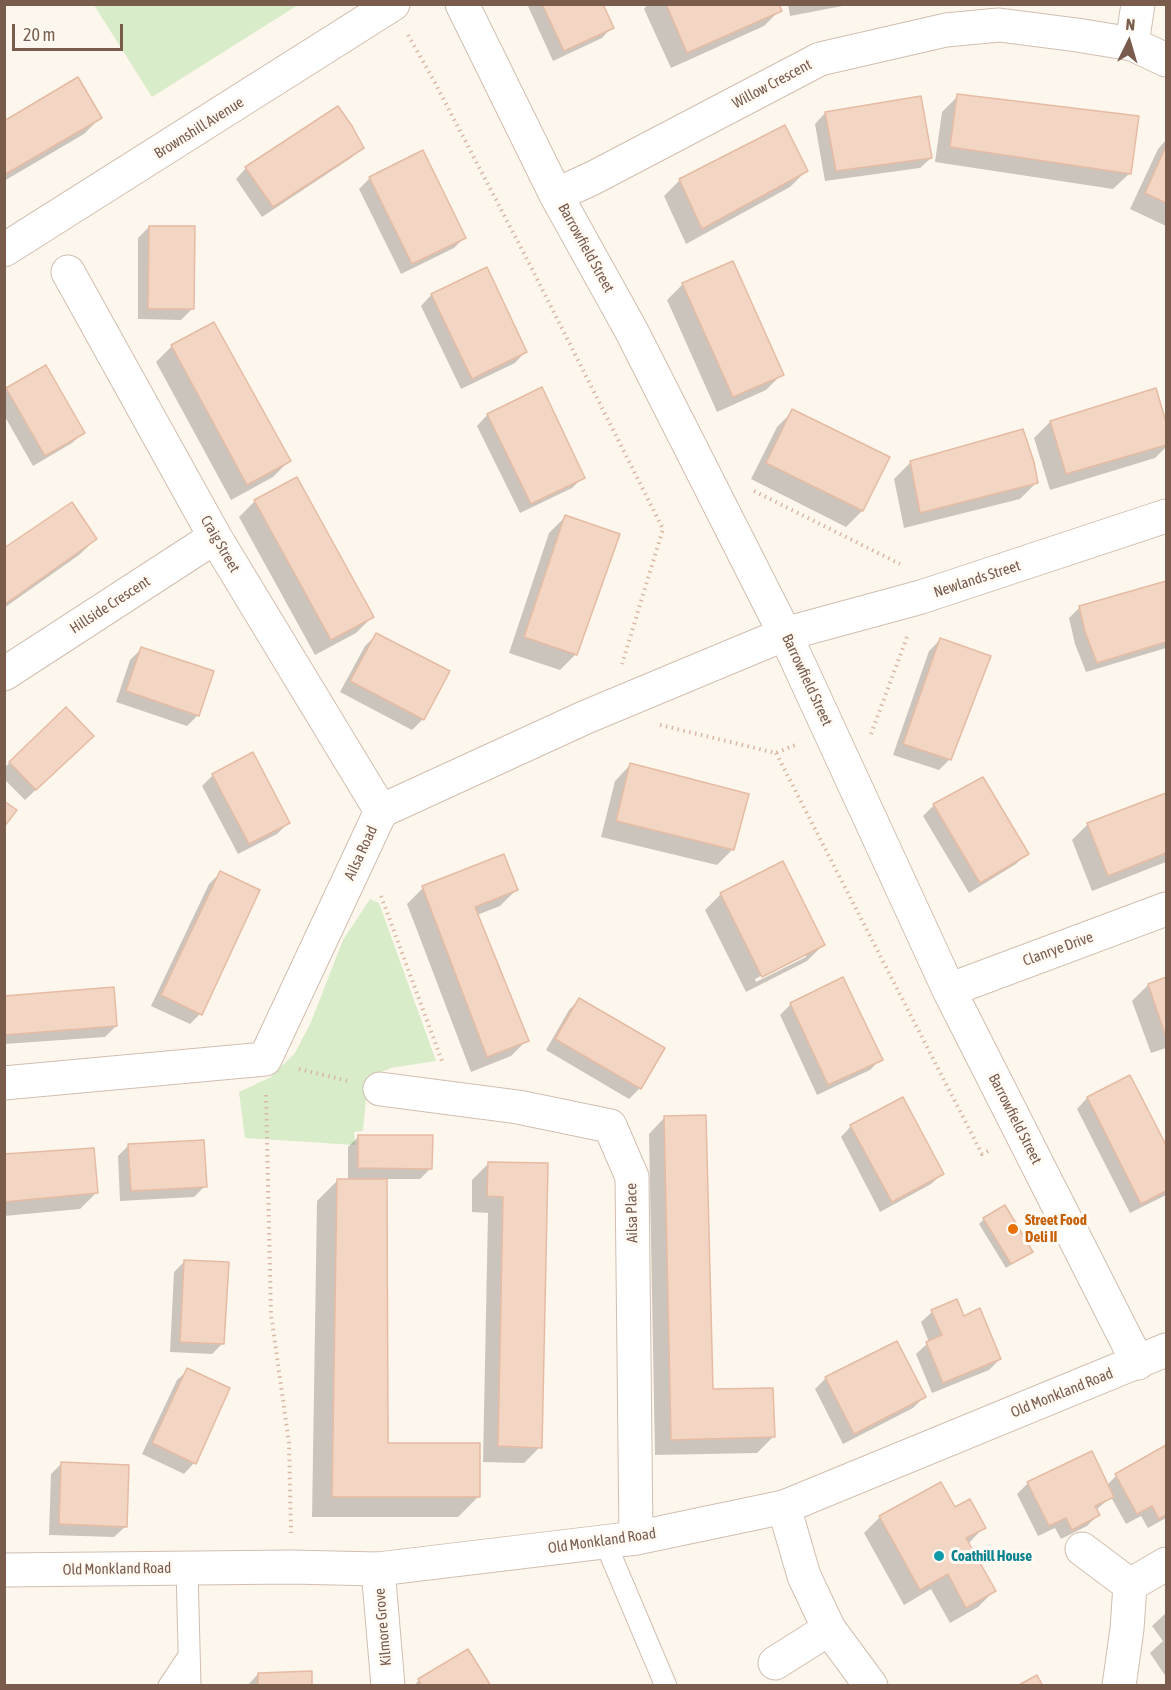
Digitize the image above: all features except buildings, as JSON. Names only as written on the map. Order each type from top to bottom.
[{"type":"street","name":"Barrowfield Street","points":[[462,4],[556,195],[632,330],[785,634],[949,990],[1022,1134],[1152,1356]]},
{"type":"street","points":[[1132,44],[1138,4]]},
{"type":"street","name":"Brownshill Avenue","points":[[4,250],[392,5]]},
{"type":"street","name":"Willow Crescent","points":[[556,195],[593,178],[820,59],[1008,15],[1132,44],[1167,60]]},
{"type":"street","name":"Craig Street","points":[[68,272],[215,537],[381,811]]},
{"type":"street","name":"Newlands Street","points":[[785,634],[935,593],[1167,516]]},
{"type":"street","name":"Hillside Crescent","points":[[4,674],[215,537]]},
{"type":"street","name":"Ailsa Road","points":[[270,1048],[381,811],[605,710],[785,634]]},
{"type":"street","name":"Clanrye Drive","points":[[949,990],[1167,909]]},
{"type":"street","points":[[4,1083],[270,1048]]},
{"type":"street","name":"Ailsa Place","points":[[380,1089],[518,1107],[610,1126],[632,1176],[620,1540]]},
{"type":"street","name":"Old Monkland Road","points":[[4,1570],[291,1567],[378,1569],[620,1540],[784,1507],[1152,1356]]},
{"type":"street","points":[[784,1507],[804,1576],[829,1629],[872,1686]]},
{"type":"street","points":[[1082,1549],[1130,1584]]},
{"type":"street","points":[[1130,1584],[1167,1564]]},
{"type":"street","name":"Kilmore Grove","points":[[378,1569],[388,1686]]},
{"type":"street","points":[[1119,1686],[1130,1584]]},
{"type":"street","points":[[775,1663],[829,1629]]},
{"type":"lane","points":[[620,1540],[666,1686]]},
{"type":"lane","points":[[187,1569],[190,1686]]},
{"type":"lane","points":[[169,1686],[189,1656]]},
{"type":"path","points":[[392,5],[433,79],[663,529],[605,710],[776,753],[830,730]]},
{"type":"path","points":[[749,488],[935,593],[854,783]]},
{"type":"path","points":[[776,753],[982,1154],[1022,1134]]},
{"type":"path","points":[[364,848],[456,1098]]},
{"type":"path","points":[[270,1048],[290,1066],[380,1089]]},
{"type":"path","points":[[270,1048],[271,1314],[290,1443],[291,1567]]},
{"type":"green space","points":[[94,5],[298,5],[152,97]]},
{"type":"green space","points":[[370,899],[379,903],[436,1061],[391,1068],[368,1077],[363,1131],[354,1132],[355,1145],[245,1138],[239,1092],[271,1077],[295,1053],[311,1022],[343,940]]},
{"type":"place","name":"Street Food Deli II","points":[[1013,1229]]},
{"type":"place","name":"Coathill House","points":[[939,1556]]}]
